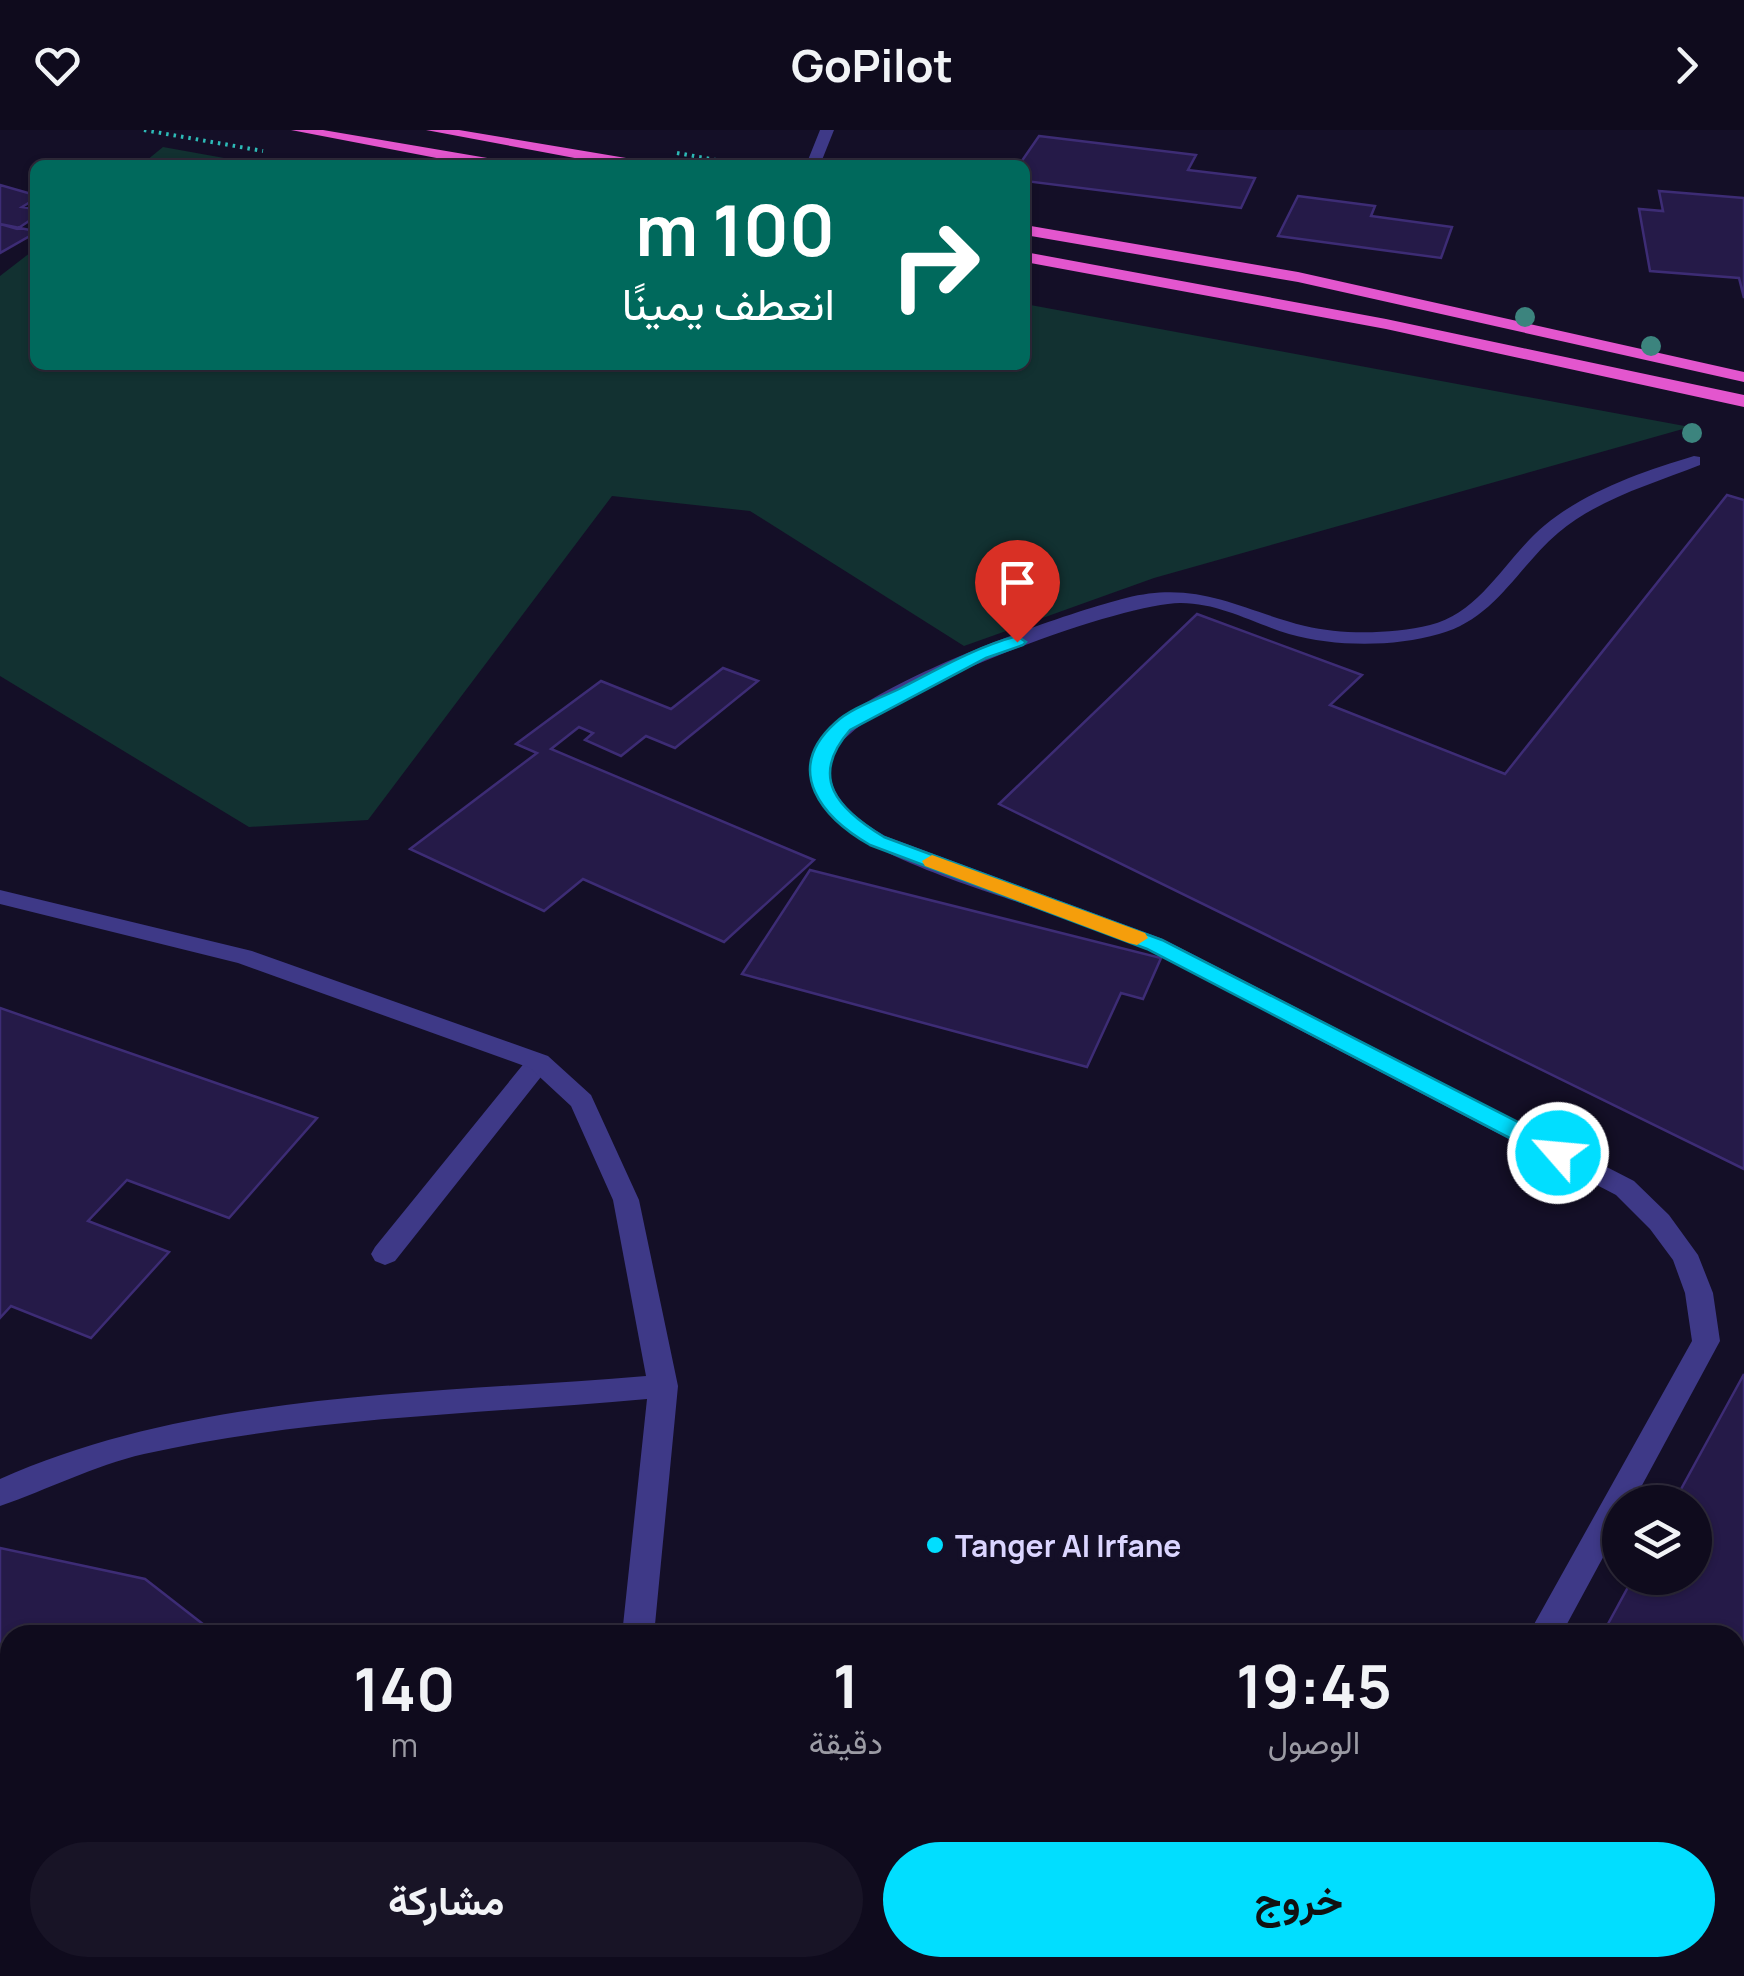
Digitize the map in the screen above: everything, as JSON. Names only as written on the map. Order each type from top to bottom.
[{"type":"highway","points":[[298,130],[469,160]]},
{"type":"highway","points":[[434,130],[609,160]]},
{"type":"highway","points":[[1030,231],[1316,281],[1744,376]]},
{"type":"highway","points":[[1030,259],[1340,313],[1545,354],[1744,401]]},
{"type":"street","points":[[815,160],[827,130]]},
{"type":"street","points":[[1550,1625],[1706,1341],[1704,1299],[1688,1258],[1658,1218],[1626,1188],[1155,944],[877,841],[848,824],[826,797],[819,774],[824,748],[843,726],[980,654],[1128,603],[1163,597],[1198,598],[1303,632],[1334,636],[1433,630],[1468,618],[1550,530],[1598,498],[1694,461]]},
{"type":"street","points":[[0,897],[244,957],[539,1062],[582,1101],[626,1200],[662,1386],[639,1625]]},
{"type":"street","points":[[385,1254],[539,1062]]},
{"type":"street","points":[[0,1493],[41,1472],[113,1448],[232,1423],[662,1386]]},
{"type":"path","points":[[144,130],[271,152]]},
{"type":"green space","points":[[163,147],[235,160],[147,160]]},
{"type":"green space","points":[[30,253],[30,370],[1030,370],[1030,305],[1690,427],[1154,578],[964,646],[750,511],[612,496],[368,820],[249,827],[0,676],[0,276]]},
{"type":"building","points":[[1039,136],[1196,155],[1188,170],[1255,178],[1241,208],[1030,182],[1030,160],[1022,160]]},
{"type":"building","points":[[0,185],[30,194],[30,202],[22,207],[30,208],[30,220],[17,229],[0,224]]},
{"type":"building","points":[[1659,191],[1744,198],[1744,298],[1739,278],[1650,271],[1639,209],[1663,211]]},
{"type":"building","points":[[1298,196],[1375,206],[1371,216],[1452,227],[1441,258],[1278,236]]},
{"type":"building","points":[[0,224],[30,230],[30,236],[0,253]]},
{"type":"building","points":[[1727,495],[1744,500],[1744,1169],[999,804],[1197,614],[1362,675],[1330,705],[1505,774]]},
{"type":"building","points":[[723,668],[758,681],[675,748],[646,736],[621,756],[585,740],[593,733],[579,727],[551,749],[814,860],[724,942],[583,879],[544,911],[410,849],[537,753],[516,744],[601,681],[671,709]]},
{"type":"building","points":[[810,870],[1161,958],[1143,999],[1121,993],[1087,1067],[742,974]]},
{"type":"building","points":[[0,1008],[317,1118],[229,1218],[127,1180],[88,1221],[169,1252],[91,1338],[11,1306],[0,1318]]},
{"type":"building","points":[[1744,1374],[1744,1625],[1607,1625],[1624,1595],[1712,1595],[1712,1485],[1683,1485]]},
{"type":"building","points":[[0,1548],[145,1579],[204,1625],[0,1625]]},
{"type":"slow traffic","points":[[932,861],[1137,938]]},
{"type":"place","name":"Tanger Al Irfane","points":[[935,1545]]},
{"type":"route","points":[[1017,642],[980,654],[843,726],[824,748],[819,774],[826,797],[848,824],[877,841],[1155,944],[1558,1153]]}]
